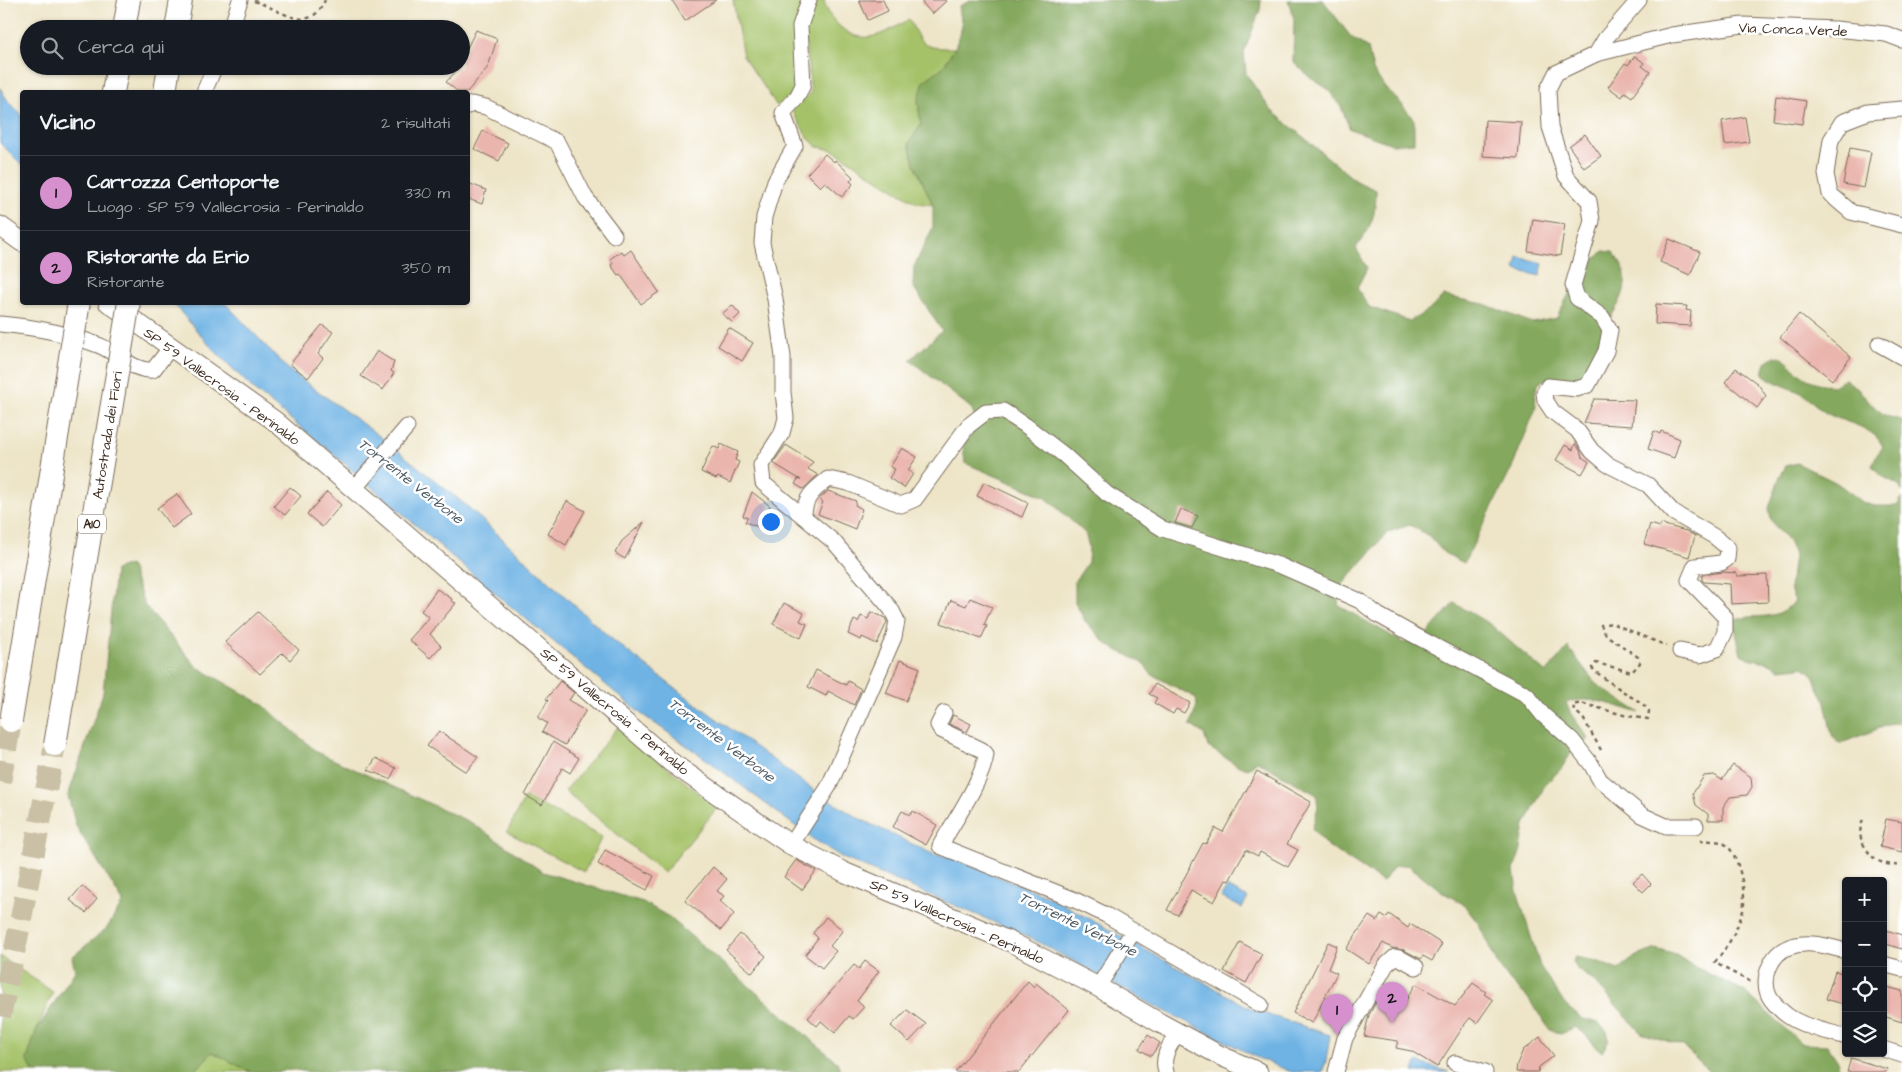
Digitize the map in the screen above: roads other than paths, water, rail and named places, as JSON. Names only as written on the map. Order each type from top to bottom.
[{"type":"highway","points":[[126,20],[129,0]]},
{"type":"highway","points":[[178,20],[181,0]]},
{"type":"highway","points":[[113,90],[116,75]]},
{"type":"highway","points":[[165,90],[168,75]]},
{"type":"highway","points":[[11,721],[79,305]]},
{"type":"highway","name":"Autostrada dei Fiori","points":[[55,745],[128,305]]},
{"type":"main road","points":[[0,226],[20,241]]},
{"type":"main road","name":"SP 59 Vallecrosia - Perinaldo","points":[[112,305],[359,484],[672,763],[846,873],[1011,942],[1100,984],[1177,1033],[1221,1056],[1258,1072]]},
{"type":"street","points":[[234,20],[240,0]]},
{"type":"street","points":[[795,839],[830,786],[894,637],[897,621],[891,609],[834,542],[763,483],[761,465],[782,433],[786,418],[783,392],[783,357],[777,308],[762,243],[764,217],[775,181],[795,146],[783,113],[797,97],[803,85],[800,26],[809,0]]},
{"type":"street","points":[[1596,54],[1605,39],[1639,0]]},
{"type":"street","name":"Via Conca Verde","points":[[1680,651],[1700,655],[1717,649],[1725,632],[1725,618],[1689,580],[1695,566],[1721,563],[1727,559],[1728,548],[1715,537],[1674,513],[1648,485],[1607,464],[1592,451],[1577,430],[1552,412],[1545,400],[1544,393],[1548,386],[1577,389],[1588,385],[1606,351],[1610,330],[1602,317],[1577,298],[1572,285],[1592,221],[1589,201],[1566,176],[1550,127],[1548,89],[1556,72],[1596,54],[1672,35],[1743,26],[1835,29],[1886,34],[1902,40]]},
{"type":"street","points":[[205,90],[211,75]]},
{"type":"street","points":[[470,105],[486,107],[557,142],[585,197],[614,235]]},
{"type":"street","points":[[1902,109],[1868,112],[1842,122],[1831,140],[1826,174],[1830,194],[1851,212],[1902,225]]},
{"type":"street","points":[[0,324],[41,328],[100,345],[144,371],[153,370],[171,347]]},
{"type":"street","points":[[1879,344],[1902,357]]},
{"type":"street","points":[[804,516],[804,504],[814,490],[828,479],[848,483],[901,506],[915,498],[968,426],[986,412],[1003,411],[1025,425],[1064,455],[1106,494],[1163,529],[1281,566],[1352,598],[1412,634],[1527,695],[1543,715],[1572,740],[1592,764],[1600,780],[1642,815],[1666,826],[1696,826]]},
{"type":"street","points":[[359,484],[407,427]]},
{"type":"street","points":[[944,713],[938,724],[941,730],[982,750],[986,754],[985,764],[978,780],[940,846],[1075,900],[1106,915],[1131,933],[1261,1005]]},
{"type":"street","points":[[1100,984],[1131,933]]},
{"type":"street","points":[[1842,950],[1821,944],[1806,944],[1788,948],[1777,955],[1768,968],[1766,983],[1770,997],[1786,1015],[1798,1022],[1842,1036]]},
{"type":"street","points":[[1336,1072],[1345,1038],[1386,966],[1395,957],[1416,967]]},
{"type":"street","points":[[1887,965],[1902,970]]},
{"type":"street","points":[[1166,1072],[1164,1067],[1166,1053],[1177,1033]]},
{"type":"street","points":[[1887,1050],[1902,1055]]},
{"type":"street","points":[[1455,1063],[1485,1072]]},
{"type":"water","points":[[0,88],[8,101],[20,113],[20,163],[0,143]]},
{"type":"water","points":[[1518,257],[1543,263],[1540,276],[1515,270]]},
{"type":"water","name":"Torrente Verbone","points":[[175,305],[227,305],[289,370],[382,438],[468,507],[608,636],[668,683],[811,788],[856,817],[935,855],[949,857],[1050,897],[1254,1010],[1330,1035],[1326,1061],[1322,1072],[1291,1072],[1258,1058],[1155,1006],[1029,937],[843,858],[810,837],[706,759],[640,713],[491,590],[324,446],[255,391],[209,345]]},
{"type":"water","points":[[1227,887],[1248,898],[1242,908],[1221,897]]},
{"type":"water","points":[[1417,1062],[1449,1072],[1413,1072]]},
{"type":"tunnel","points":[[0,782],[11,721]]},
{"type":"tunnel","points":[[0,1016],[55,745]]},
{"type":"place","name":"Ristorante da Erio","points":[[1392,1023]]},
{"type":"place","name":"Carrozza Centoporte","points":[[1337,1035]]}]
